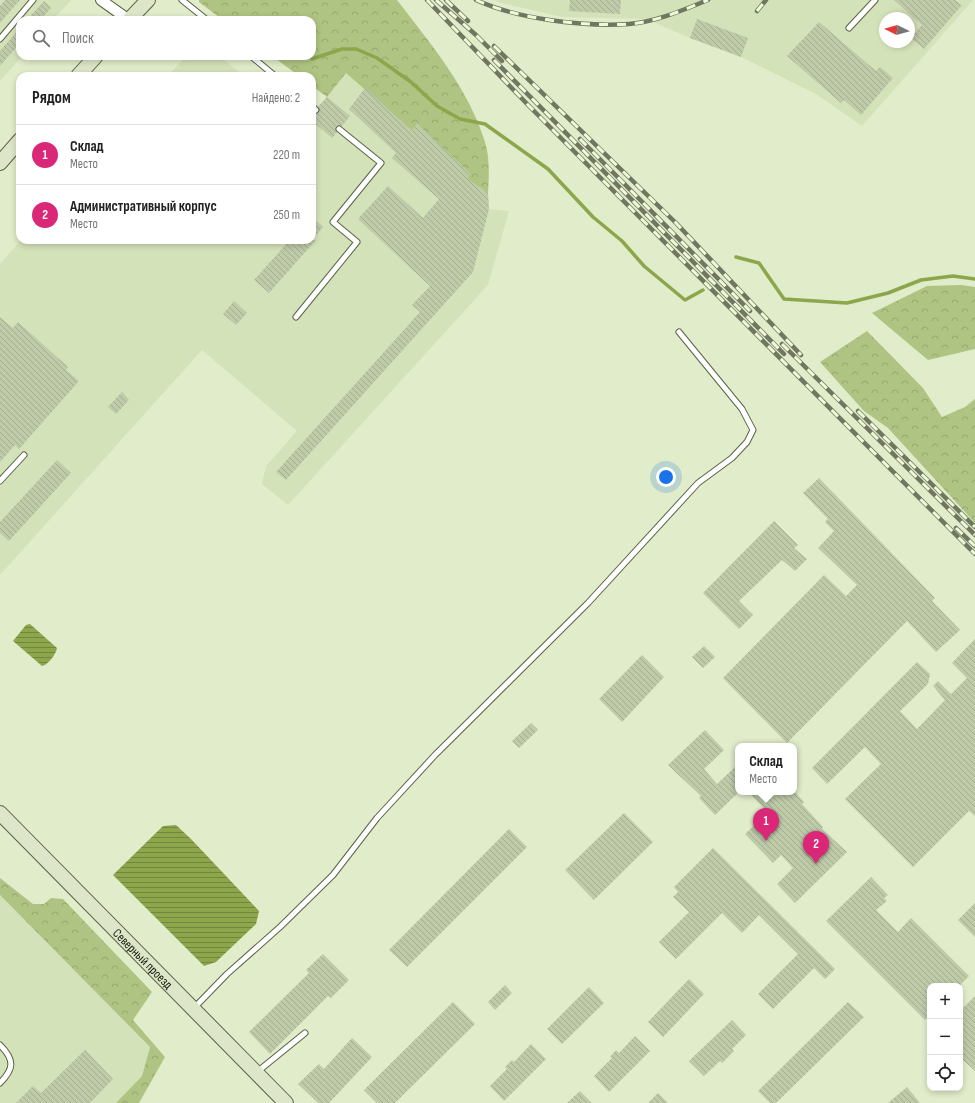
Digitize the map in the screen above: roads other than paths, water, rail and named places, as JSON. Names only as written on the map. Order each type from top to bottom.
[{"type":"street","points":[[101,0],[123,16]]},
{"type":"street","points":[[133,16],[148,0]]},
{"type":"street","points":[[82,72],[92,60]]},
{"type":"street","points":[[0,163],[16,145]]},
{"type":"street","name":"Северный проезд","points":[[0,813],[286,1103]]},
{"type":"lane","points":[[19,16],[33,0]]},
{"type":"lane","points":[[182,0],[202,16]]},
{"type":"lane","points":[[849,28],[874,0]]},
{"type":"lane","points":[[0,39],[16,20]]},
{"type":"lane","points":[[256,60],[270,72]]},
{"type":"lane","points":[[296,317],[357,242],[333,222],[381,163],[339,129]]},
{"type":"lane","points":[[193,1009],[333,875],[377,818],[435,755],[588,603],[698,483],[732,458],[747,442],[753,430],[742,409],[679,332]]},
{"type":"lane","points":[[0,481],[24,455]]},
{"type":"lane","points":[[256,1072],[305,1033]]},
{"type":"lane","points":[[0,1045],[7,1052],[12,1063],[9,1074],[0,1083]]},
{"type":"waterway","points":[[316,58],[342,49],[356,49],[377,58],[411,82],[437,106],[460,119],[485,124],[548,169],[593,217],[622,241],[644,266],[685,300],[703,290]]},
{"type":"waterway","points":[[736,257],[759,263],[784,299],[847,303],[888,293],[921,280],[953,276],[975,279]]},
{"type":"railway","points":[[427,0],[530,107],[975,554]]},
{"type":"railway","points":[[436,0],[476,35],[502,61]]},
{"type":"railway","points":[[446,0],[468,21]]},
{"type":"railway","points":[[476,0],[492,7],[531,17],[572,23],[611,25],[649,21],[708,0]]},
{"type":"railway","points":[[757,11],[766,0]]},
{"type":"railway","points":[[494,46],[676,223],[801,355]]},
{"type":"railway","points":[[494,60],[784,354]]},
{"type":"railway","points":[[580,139],[750,311]]},
{"type":"railway","points":[[782,344],[975,535]]},
{"type":"railway","points":[[858,411],[975,527]]},
{"type":"railway","points":[[956,528],[975,546]]},
{"type":"place","name":"Склад","points":[[766,841]]},
{"type":"place","name":"Административный корпус","points":[[816,864]]}]
